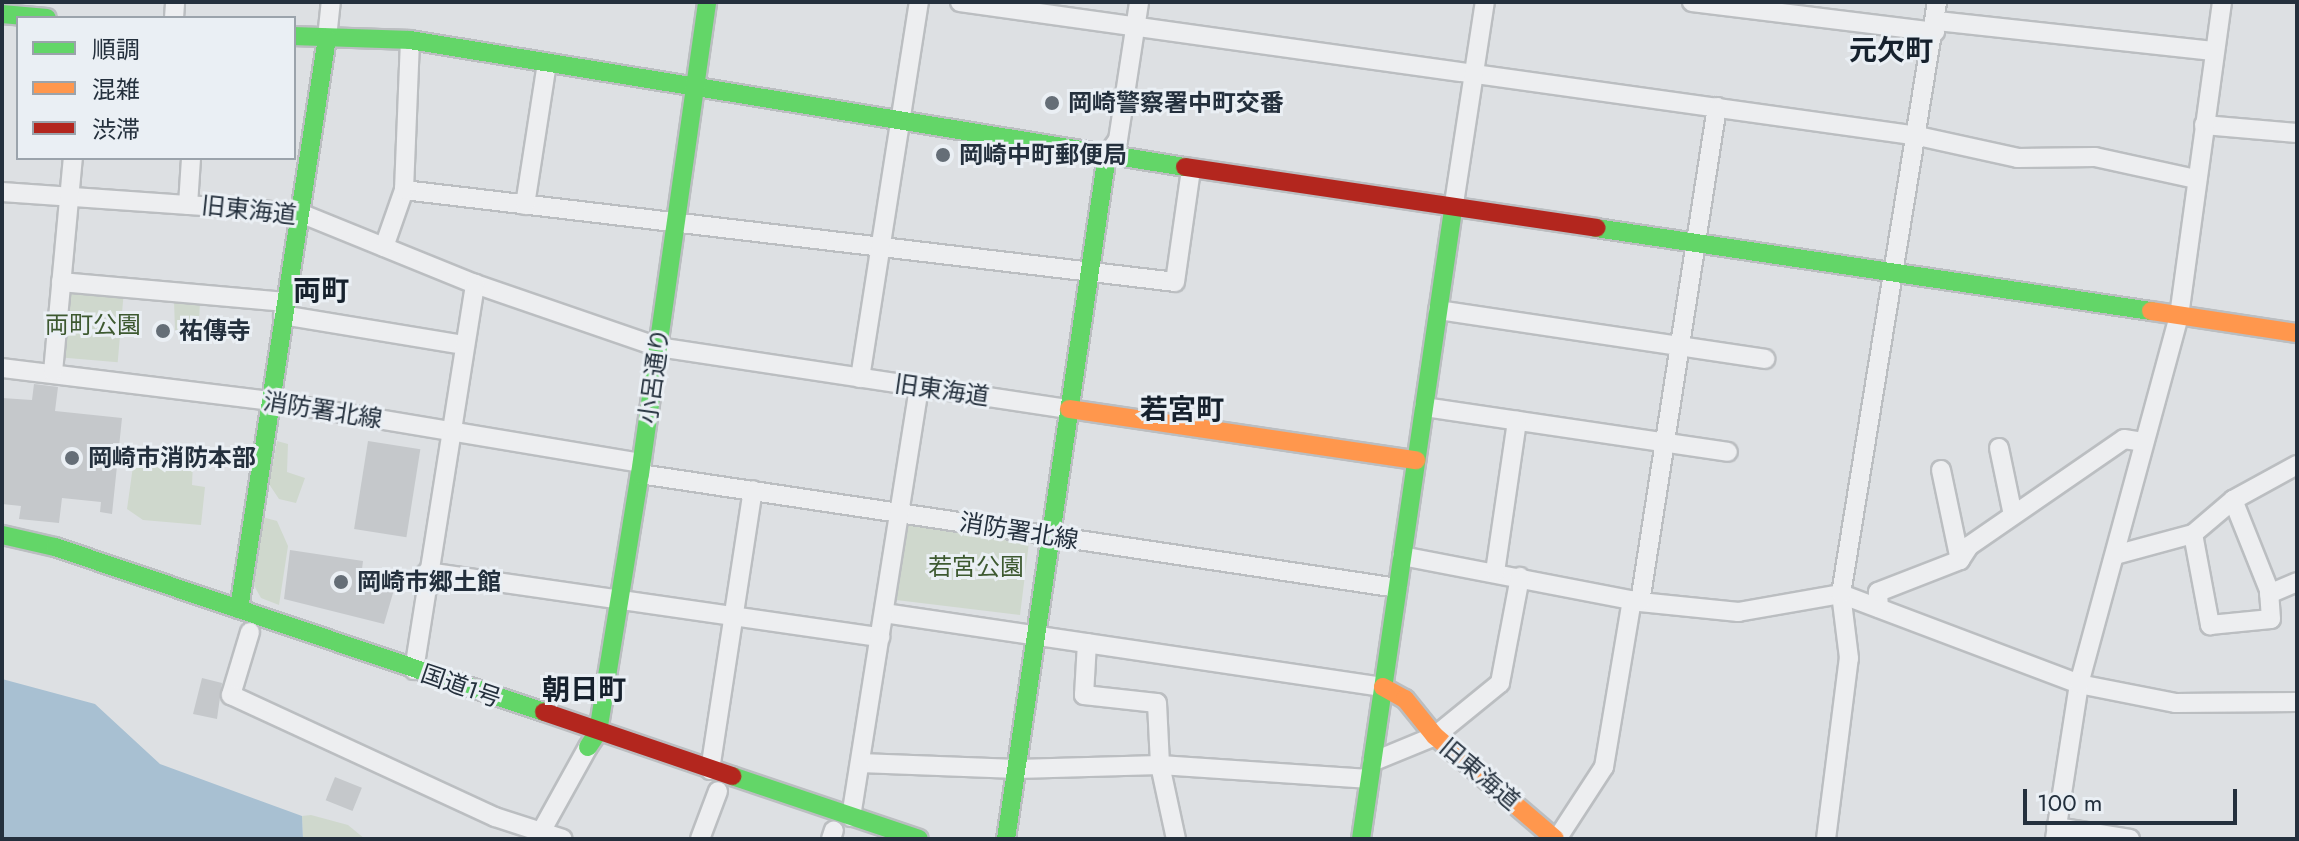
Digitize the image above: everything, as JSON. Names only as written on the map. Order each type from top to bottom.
[{"type":"main road","name":"小呂通り","points":[[593,739],[641,469],[707,2]]},
{"type":"main road","points":[[2,14],[24,16]]},
{"type":"main road","points":[[296,36],[410,40],[901,125],[1453,210],[2297,333]]},
{"type":"main road","points":[[239,609],[327,38]]},
{"type":"main road","points":[[1006,839],[1107,155]]},
{"type":"main road","points":[[1361,839],[1453,210]]},
{"type":"main road","name":"旧東海道","points":[[1069,409],[1416,460]]},
{"type":"main road","name":"国道1号","points":[[2,535],[55,547],[414,670],[832,835],[859,839]]},
{"type":"main road","name":"国道1号","points":[[2,555],[50,564],[250,632],[593,739],[710,770],[919,839]]},
{"type":"main road","name":"旧東海道","points":[[1383,687],[1405,699],[1435,736],[1549,836]]},
{"type":"street","points":[[327,38],[331,2]]},
{"type":"street","points":[[860,378],[919,2]]},
{"type":"street","points":[[960,2],[1135,29],[1476,73],[1918,136],[2018,158],[2095,157],[2196,179]]},
{"type":"street","points":[[1107,155],[1118,140],[1139,2]]},
{"type":"street","points":[[1453,210],[1485,2]]},
{"type":"street","points":[[1692,2],[1936,11],[2213,51]]},
{"type":"street","points":[[2130,839],[2056,833],[2079,684],[2179,316],[2222,2]]},
{"type":"street","points":[[1826,839],[1849,658],[1841,594],[1896,274],[1936,11]]},
{"type":"street","points":[[384,247],[404,190],[410,40]]},
{"type":"street","points":[[525,205],[547,63]]},
{"type":"street","points":[[1549,836],[1604,767],[1666,443],[1717,107]]},
{"type":"street","points":[[2204,125],[2297,133]]},
{"type":"street","points":[[53,372],[73,160]]},
{"type":"street","points":[[188,205],[191,160]]},
{"type":"street","points":[[404,190],[881,251],[1078,274],[1091,270],[1175,282],[1191,169]]},
{"type":"street","name":"旧東海道","points":[[2,192],[300,213],[475,284],[658,347],[1069,409]]},
{"type":"street","points":[[61,282],[284,309],[465,345]]},
{"type":"street","points":[[414,670],[427,572],[475,284]]},
{"type":"street","points":[[1438,310],[1765,359]]},
{"type":"street","name":"消防署北線","points":[[2,368],[271,401],[452,431],[753,490],[1397,588]]},
{"type":"street","points":[[851,817],[919,387]]},
{"type":"street","points":[[1424,407],[1728,452]]},
{"type":"street","points":[[1495,572],[1517,421]]},
{"type":"street","points":[[1879,608],[1878,592],[1960,560],[2013,515],[2124,439],[2143,442]]},
{"type":"street","points":[[1999,448],[2013,515]]},
{"type":"street","points":[[2115,555],[2193,534],[2233,500],[2297,465]]},
{"type":"street","points":[[1941,470],[1960,560]]},
{"type":"street","points":[[710,770],[753,490]]},
{"type":"street","points":[[2193,534],[2210,625],[2271,619],[2269,594],[2233,500]]},
{"type":"street","points":[[1402,556],[1636,601],[1738,612],[1841,594],[2079,684],[2176,703],[2297,702]]},
{"type":"street","points":[[427,572],[880,637]]},
{"type":"street","points":[[860,763],[1017,769],[1160,765],[1370,771],[1435,736],[1500,683],[1520,577]]},
{"type":"street","points":[[2269,594],[2297,582]]},
{"type":"street","points":[[884,613],[1383,687]]},
{"type":"street","points":[[250,632],[231,695],[538,837],[563,839]]},
{"type":"street","points":[[1087,643],[1084,695],[1157,703],[1160,765],[1176,839]]},
{"type":"street","points":[[538,837],[593,739]]},
{"type":"street","points":[[700,839],[718,791]]},
{"type":"green space","name":"両町公園","points":[[71,288],[124,293],[118,362],[65,358]]},
{"type":"green space","points":[[174,301],[200,303],[198,337],[175,330]]},
{"type":"green space","points":[[277,441],[288,444],[287,472],[305,478],[296,503],[279,499],[269,484]]},
{"type":"green space","points":[[134,459],[193,462],[192,485],[205,487],[201,525],[143,520],[127,509]]},
{"type":"green space","points":[[262,517],[277,521],[288,546],[279,605],[261,598],[252,582]]},
{"type":"green space","name":"若宮公園","points":[[902,518],[1030,534],[1020,615],[892,599]]},
{"type":"green space","points":[[311,815],[348,825],[365,839],[303,839],[302,816]]},
{"type":"water","points":[[2,679],[95,704],[160,764],[302,816],[303,839],[2,839]]},
{"type":"building","name":"岡崎市消防本部","points":[[34,384],[58,387],[55,411],[122,418],[112,514],[100,512],[101,502],[62,498],[59,523],[19,519],[21,506],[2,504],[2,398],[32,400]]},
{"type":"building","points":[[368,441],[420,449],[406,537],[354,529]]},
{"type":"building","name":"岡崎市郷土館","points":[[290,550],[363,561],[362,569],[398,576],[384,624],[284,599]]},
{"type":"building","points":[[202,678],[222,683],[217,719],[193,714]]},
{"type":"building","points":[[335,777],[362,788],[353,811],[326,800]]},
{"type":"traffic: fast","points":[[588,747],[598,732],[640,474],[707,2]]},
{"type":"traffic: fast","points":[[2,14],[24,16]]},
{"type":"traffic: fast","points":[[296,36],[410,40],[1185,167]]},
{"type":"traffic: fast","points":[[239,609],[327,38]]},
{"type":"traffic: fast","points":[[1006,839],[1107,155]]},
{"type":"traffic: fast","points":[[1361,839],[1453,210]]},
{"type":"traffic: fast","points":[[1596,228],[2151,311]]},
{"type":"traffic: fast","points":[[2,535],[55,547],[544,712]]},
{"type":"traffic: fast","points":[[732,776],[919,839]]},
{"type":"traffic: slow","points":[[2151,311],[2297,333]]},
{"type":"traffic: slow","points":[[1069,409],[1416,460]]},
{"type":"traffic: slow","points":[[1383,687],[1405,699],[1435,736],[1555,839]]},
{"type":"traffic: jam","points":[[1185,167],[1596,228]]},
{"type":"traffic: jam","points":[[544,712],[732,776]]},
{"type":"place","name":"岡崎警察署中町交番","points":[[1052,103]]},
{"type":"place","name":"岡崎中町郵便局","points":[[943,155]]},
{"type":"place","name":"祐傳寺","points":[[163,331]]},
{"type":"place","name":"岡崎市消防本部","points":[[72,458]]},
{"type":"place","name":"岡崎市郷土館","points":[[341,582]]},
{"type":"district","name":"元欠町","points":[[1891,51]]},
{"type":"district","name":"両町","points":[[321,291]]},
{"type":"district","name":"若宮町","points":[[1182,410]]},
{"type":"district","name":"朝日町","points":[[584,690]]}]
